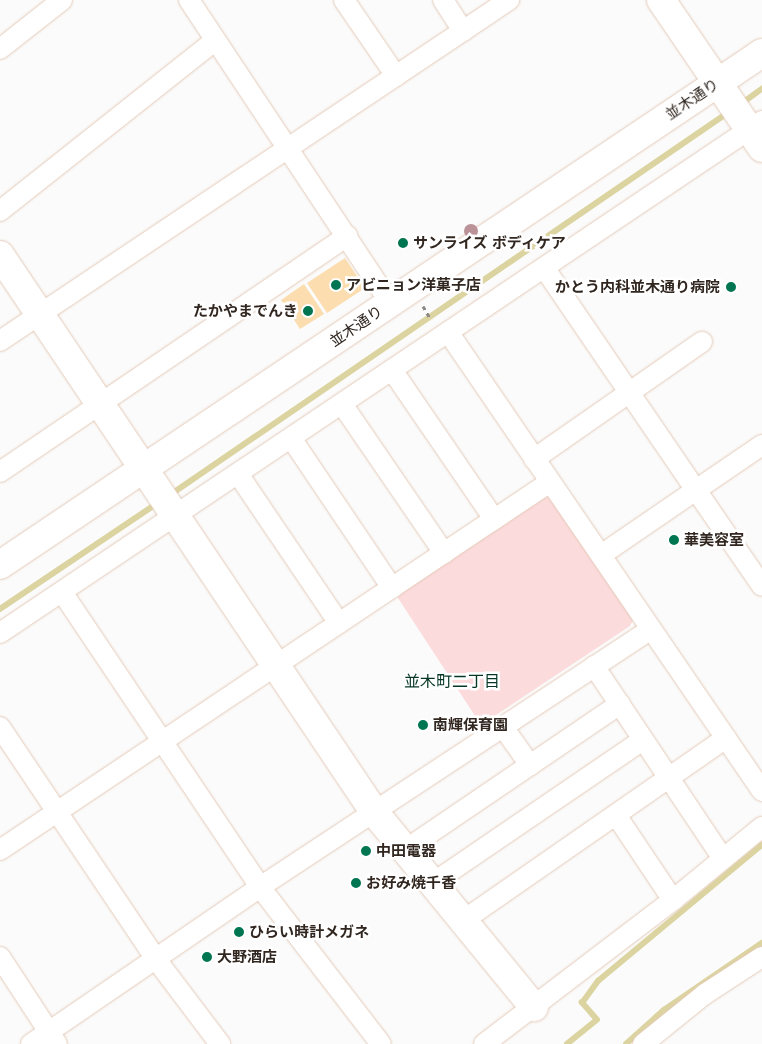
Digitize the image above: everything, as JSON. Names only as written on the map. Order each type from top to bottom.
[{"type":"street","points":[[0,49],[62,0]]},
{"type":"street","points":[[189,0],[289,148],[390,303]]},
{"type":"street","points":[[344,0],[396,76]]},
{"type":"street","points":[[443,0],[463,31]]},
{"type":"street","points":[[0,341],[509,0]]},
{"type":"street","points":[[0,633],[62,592],[162,494],[238,474],[392,370],[442,329],[545,269],[743,117],[662,0]]},
{"type":"street","points":[[0,211],[216,40]]},
{"type":"street","name":"並木通り","points":[[0,565],[162,494],[390,303],[743,117],[762,53]]},
{"type":"street","points":[[0,472],[347,236]]},
{"type":"street","points":[[0,255],[277,665],[374,813],[534,1006]]},
{"type":"street","points":[[545,269],[762,586]]},
{"type":"street","points":[[442,329],[601,555],[762,791]]},
{"type":"street","points":[[534,459],[702,342]]},
{"type":"street","points":[[392,370],[494,519]]},
{"type":"street","points":[[342,404],[444,553]]},
{"type":"street","points":[[291,438],[392,588]]},
{"type":"street","points":[[601,555],[762,445]]},
{"type":"street","points":[[238,474],[339,624]]},
{"type":"street","points":[[0,850],[550,482]]},
{"type":"street","points":[[62,592],[260,887],[381,1044]]},
{"type":"street","points":[[31,1044],[53,1038],[155,958],[651,628]]},
{"type":"street","points":[[594,666],[723,859]]},
{"type":"street","points":[[405,850],[620,704]]},
{"type":"street","points":[[0,727],[155,958],[220,1044]]},
{"type":"street","points":[[502,727],[530,765]]},
{"type":"street","points":[[464,920],[726,738]]},
{"type":"street","points":[[433,883],[643,740]]},
{"type":"street","points":[[616,815],[673,900]]},
{"type":"street","points":[[484,1044],[673,900],[762,827]]},
{"type":"street","points":[[0,957],[53,1038]]},
{"type":"street","points":[[643,1044],[705,994],[762,958]]},
{"type":"path","points":[[425,310],[442,329]]},
{"type":"shaded area","points":[[544,496],[553,500],[634,618],[630,626],[481,725],[396,595]]},
{"type":"building","name":"アビニョン洋菓子店","points":[[345,258],[365,288],[327,313],[307,283]]},
{"type":"building","points":[[304,284],[324,314],[300,329],[281,300]]},
{"type":"waterway","points":[[741,104],[762,89]]},
{"type":"waterway","points":[[170,495],[729,112]]},
{"type":"waterway","points":[[0,609],[158,503]]},
{"type":"waterway","points":[[567,1044],[597,1020],[582,1003],[598,981],[762,845]]},
{"type":"waterway","points":[[626,1044],[664,1010],[762,943]]},
{"type":"place","name":"サンライズ ボディケア","points":[[403,243]]},
{"type":"place","name":"アビニョン洋菓子店","points":[[336,285]]},
{"type":"place","name":"かとう内科並木通り病院","points":[[731,287]]},
{"type":"place","name":"たかやまでんき","points":[[308,311]]},
{"type":"place","name":"華美容室","points":[[674,540]]},
{"type":"place","name":"南輝保育園","points":[[423,725]]},
{"type":"place","name":"中田電器","points":[[366,851]]},
{"type":"place","name":"お好み焼千香","points":[[356,883]]},
{"type":"place","name":"ひらい時計メガネ","points":[[239,932]]},
{"type":"place","name":"大野酒店","points":[[207,957]]},
{"type":"district","name":"並木町二丁目","points":[[452,682]]}]
